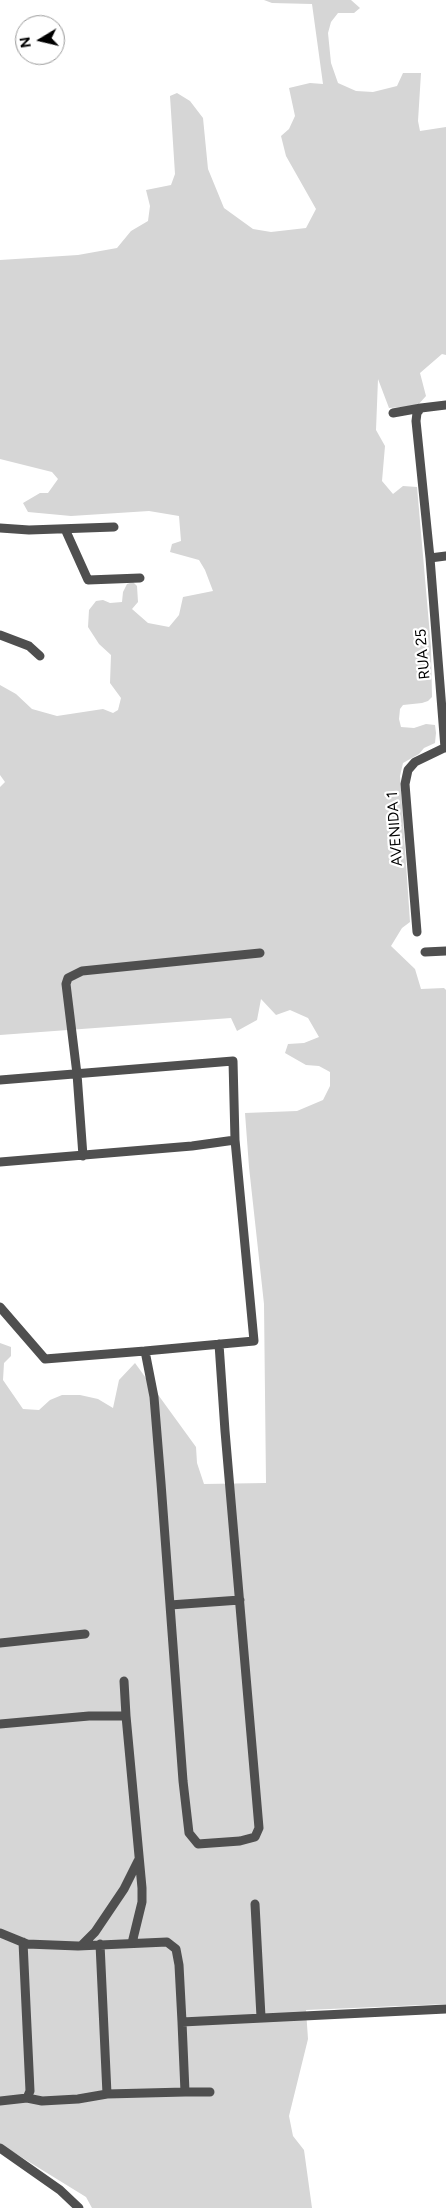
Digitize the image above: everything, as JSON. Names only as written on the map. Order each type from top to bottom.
[{"type":"street","points":[[393,413],[446,405]]},
{"type":"street","name":"RUA 25","points":[[421,408],[417,413],[416,422],[446,748]]},
{"type":"street","points":[[0,528],[28,530],[114,527]]},
{"type":"street","points":[[65,529],[88,580],[140,578]]},
{"type":"street","points":[[430,558],[446,556]]},
{"type":"street","points":[[0,635],[29,646],[40,656]]},
{"type":"street","name":"AVENIDA 1","points":[[417,932],[406,784],[408,770],[414,762],[446,748]]},
{"type":"street","points":[[425,952],[446,951]]},
{"type":"street","points":[[83,1156],[78,1074],[66,984],[68,978],[72,974],[94,970],[260,952]]},
{"type":"street","points":[[0,1080],[233,1061],[235,1140],[254,1341],[45,1359],[0,1307]]},
{"type":"street","points":[[0,1162],[192,1146],[235,1140]]},
{"type":"street","points":[[145,1351],[154,1397],[183,1781],[190,1833],[198,1844],[226,1843],[255,1837],[259,1828],[226,1441],[220,1344]]},
{"type":"street","points":[[170,1605],[240,1600]]},
{"type":"street","points":[[0,1643],[85,1634]]},
{"type":"street","points":[[124,1681],[140,1858],[142,1902],[132,1943]]},
{"type":"street","points":[[0,1724],[41,1719],[126,1716]]},
{"type":"street","points":[[82,1945],[95,1932],[124,1889],[140,1858]]},
{"type":"street","points":[[255,1904],[261,2017]]},
{"type":"street","points":[[0,1933],[23,1942],[82,1945],[166,1942],[176,1949],[179,1965],[185,2092]]},
{"type":"street","points":[[23,1942],[30,2091],[27,2098]]},
{"type":"street","points":[[100,1944],[107,2094]]},
{"type":"street","points":[[182,2022],[446,2009]]},
{"type":"street","points":[[0,2102],[27,2098],[42,2101],[78,2099],[107,2094],[210,2092]]},
{"type":"street","points":[[0,2148],[60,2190],[79,2208]]},
{"type":"shaded area","points":[[264,0],[351,0],[360,8],[354,13],[338,13],[331,22],[328,33],[331,63],[338,83],[356,91],[373,92],[397,86],[403,73],[421,73],[418,121],[420,131],[446,127],[446,355],[442,354],[420,373],[426,396],[417,406],[389,408],[378,379],[376,430],[385,446],[382,481],[393,494],[403,486],[417,487],[431,647],[432,697],[422,703],[403,705],[400,709],[399,719],[401,727],[414,728],[426,724],[435,725],[436,733],[435,743],[424,748],[419,754],[403,763],[400,776],[410,922],[402,928],[391,946],[415,969],[421,989],[444,988],[446,990],[446,2004],[306,2010],[308,2039],[289,2116],[293,2136],[304,2150],[312,2208],[92,2208],[86,2197],[0,2144],[0,1343],[11,1347],[11,1356],[4,1363],[3,1380],[23,1409],[39,1410],[50,1400],[62,1395],[80,1395],[98,1399],[113,1408],[119,1380],[135,1363],[196,1447],[197,1463],[204,1484],[266,1483],[264,1304],[245,1113],[297,1111],[323,1100],[330,1086],[330,1072],[319,1066],[306,1065],[285,1053],[288,1044],[304,1043],[319,1037],[308,1018],[290,1010],[276,1015],[261,999],[257,1020],[237,1031],[231,1018],[0,1035],[0,787],[5,782],[0,775],[0,685],[16,694],[32,709],[57,716],[103,709],[113,713],[118,710],[121,698],[110,683],[111,655],[99,644],[88,627],[89,610],[96,601],[122,602],[123,592],[127,584],[133,582],[137,586],[138,602],[132,609],[148,623],[169,627],[179,615],[183,597],[213,591],[199,560],[170,552],[172,544],[181,541],[179,516],[149,511],[71,516],[28,512],[23,503],[40,493],[48,493],[58,479],[52,472],[0,459],[0,260],[78,255],[117,248],[131,231],[148,221],[150,206],[146,190],[171,185],[175,174],[170,96],[177,93],[190,101],[203,118],[208,169],[224,208],[253,229],[271,232],[306,228],[316,209],[286,156],[281,136],[289,129],[295,116],[289,88],[310,83],[323,84],[312,4],[272,3]]}]
